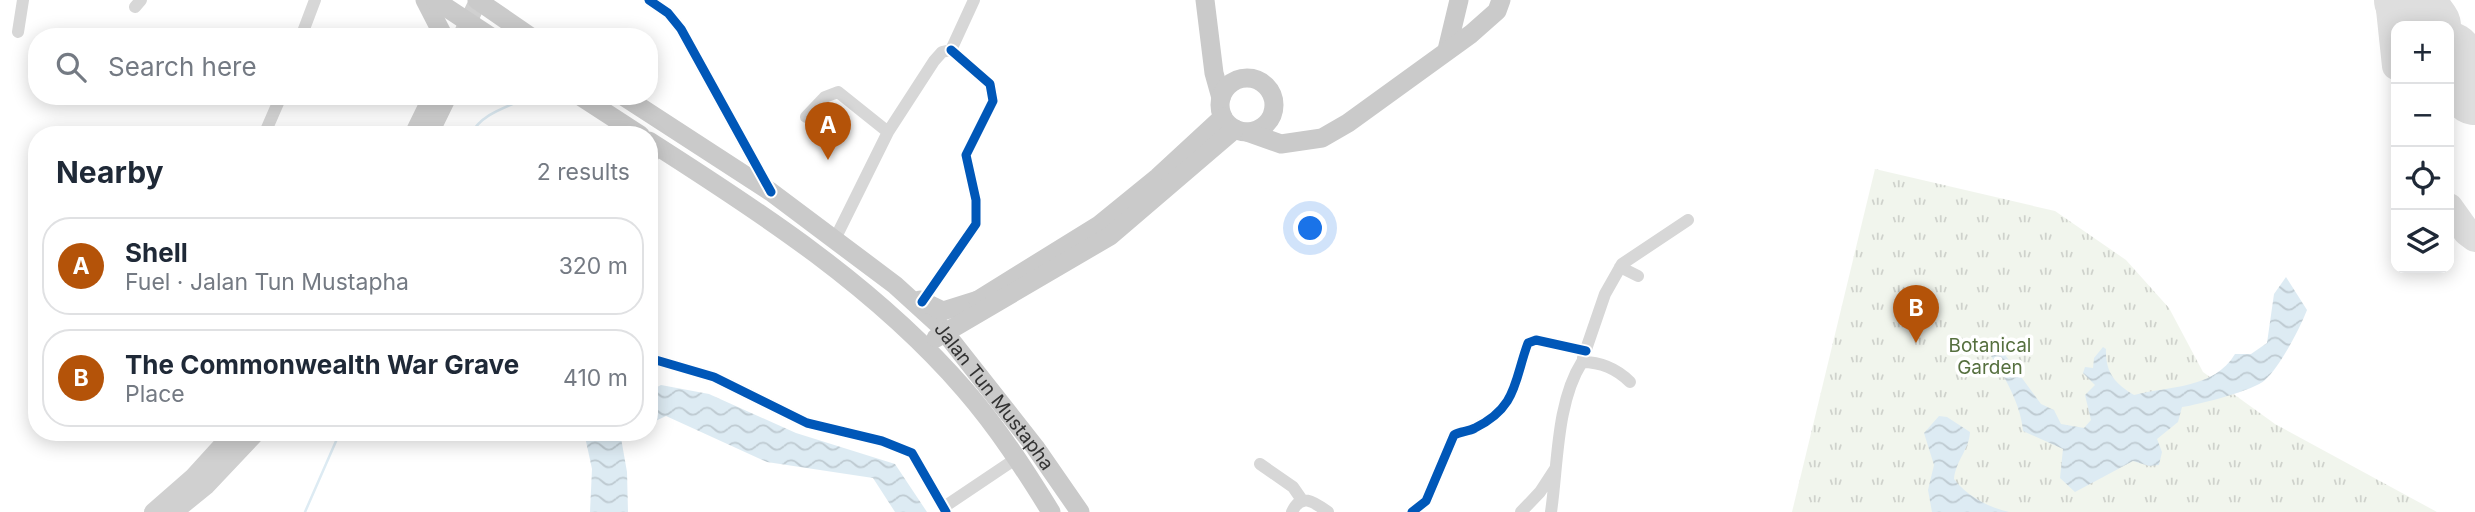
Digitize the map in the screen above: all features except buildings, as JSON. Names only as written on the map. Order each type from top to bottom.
[{"type":"main road","points":[[425,0],[439,28]]},
{"type":"main road","points":[[435,0],[470,28]]},
{"type":"main road","points":[[1205,0],[1214,73],[1231,119],[1281,144],[1322,138],[1348,123],[1488,20],[1501,0]]},
{"type":"main road","points":[[1447,50],[1459,0]]},
{"type":"main road","points":[[477,28],[484,2],[519,28]]},
{"type":"main road","points":[[417,126],[428,105]]},
{"type":"main road","points":[[433,126],[443,105]]},
{"type":"main road","points":[[594,105],[626,126]]},
{"type":"main road","name":"Jalan Tun Mustapha","points":[[637,105],[771,192],[895,285],[1011,416],[1080,512]]},
{"type":"main road","points":[[939,332],[1099,225],[1231,119]]},
{"type":"main road","points":[[658,153],[939,332],[965,390]]},
{"type":"main road","points":[[832,264],[965,390],[1017,458],[1051,512]]},
{"type":"main road","points":[[895,285],[943,311],[979,307]]},
{"type":"main road","points":[[979,307],[970,330],[969,348],[1011,416]]},
{"type":"main road","points":[[153,512],[193,477],[226,441]]},
{"type":"main road","points":[[174,512],[206,486],[248,441]]},
{"type":"street","points":[[18,32],[23,0]]},
{"type":"street","points":[[306,28],[315,0]]},
{"type":"street","points":[[649,0],[668,13],[681,29],[771,192]]},
{"type":"street","points":[[951,50],[975,0]]},
{"type":"street","points":[[834,241],[888,132],[934,61],[942,52],[951,50]]},
{"type":"street","points":[[922,302],[976,224],[976,200],[966,155],[993,101],[990,84],[951,50]]},
{"type":"street","points":[[806,117],[825,97],[838,93],[888,132]]},
{"type":"street","points":[[268,126],[277,105]]},
{"type":"street","points":[[1551,512],[1568,394],[1584,357],[1605,294],[1620,268],[1647,245],[1688,220]]},
{"type":"street","points":[[1620,268],[1638,276]]},
{"type":"street","points":[[1412,512],[1426,501],[1454,435],[1484,423],[1511,396],[1520,377],[1528,343],[1536,340],[1584,357],[1604,365],[1630,382]]},
{"type":"street","points":[[658,360],[714,377],[807,424],[900,447],[912,453],[945,509],[1017,458]]},
{"type":"street","points":[[1260,464],[1293,486],[1302,500]]},
{"type":"street","points":[[1521,512],[1540,492],[1557,465]]},
{"type":"street","points":[[1293,512],[1296,502],[1302,500],[1314,502],[1328,512]]},
{"type":"green space","name":"Botanical Garden","points":[[1875,169],[2055,211],[2126,260],[2169,308],[2203,372],[2275,424],[2437,512],[1792,512]]},
{"type":"water","points":[[2286,277],[2307,310],[2295,337],[2271,374],[2259,384],[2239,392],[2182,407],[2178,422],[2157,439],[2162,452],[2159,465],[2149,466],[2133,461],[2075,492],[2060,478],[2063,449],[2023,431],[2016,401],[1991,356],[2000,348],[2041,404],[2054,410],[2061,424],[2084,428],[2091,420],[2085,395],[2095,385],[2083,373],[2085,367],[2093,368],[2094,358],[2103,347],[2106,349],[2107,364],[2112,377],[2134,395],[2203,380],[2215,374],[2235,354],[2251,354],[2267,343],[2274,294]]},
{"type":"water","points":[[658,386],[709,394],[796,433],[895,464],[927,512],[895,512],[873,478],[767,462],[666,416],[658,420]]},
{"type":"water","points":[[1939,416],[1947,417],[1970,432],[1954,479],[1978,500],[2009,512],[1932,512],[1928,490],[1934,465],[1924,433]]},
{"type":"water","points":[[586,441],[622,441],[627,472],[628,512],[590,512],[592,469]]},
{"type":"waterway","points":[[476,126],[511,105]]},
{"type":"waterway","points":[[305,512],[336,441]]},
{"type":"taxiway","points":[[2389,0],[2391,21]]},
{"type":"taxiway","points":[[2451,210],[2467,232],[2475,238]]},
{"type":"runway","points":[[2408,0],[2423,21]]},
{"type":"runway","points":[[2454,63],[2475,91]]},
{"type":"cycle path","points":[[649,0],[668,13],[681,29],[771,192]]},
{"type":"cycle path","points":[[922,302],[976,224],[976,200],[966,155],[993,101],[990,84],[951,50]]},
{"type":"cycle path","points":[[1412,512],[1426,501],[1454,435],[1489,420],[1507,402],[1528,343],[1536,340],[1586,351]]},
{"type":"cycle path","points":[[658,361],[714,377],[807,423],[882,441],[912,453],[946,512]]},
{"type":"place","name":"Shell","points":[[828,160]]},
{"type":"place","name":"The Commonwealth War Grave","points":[[1916,343]]}]
